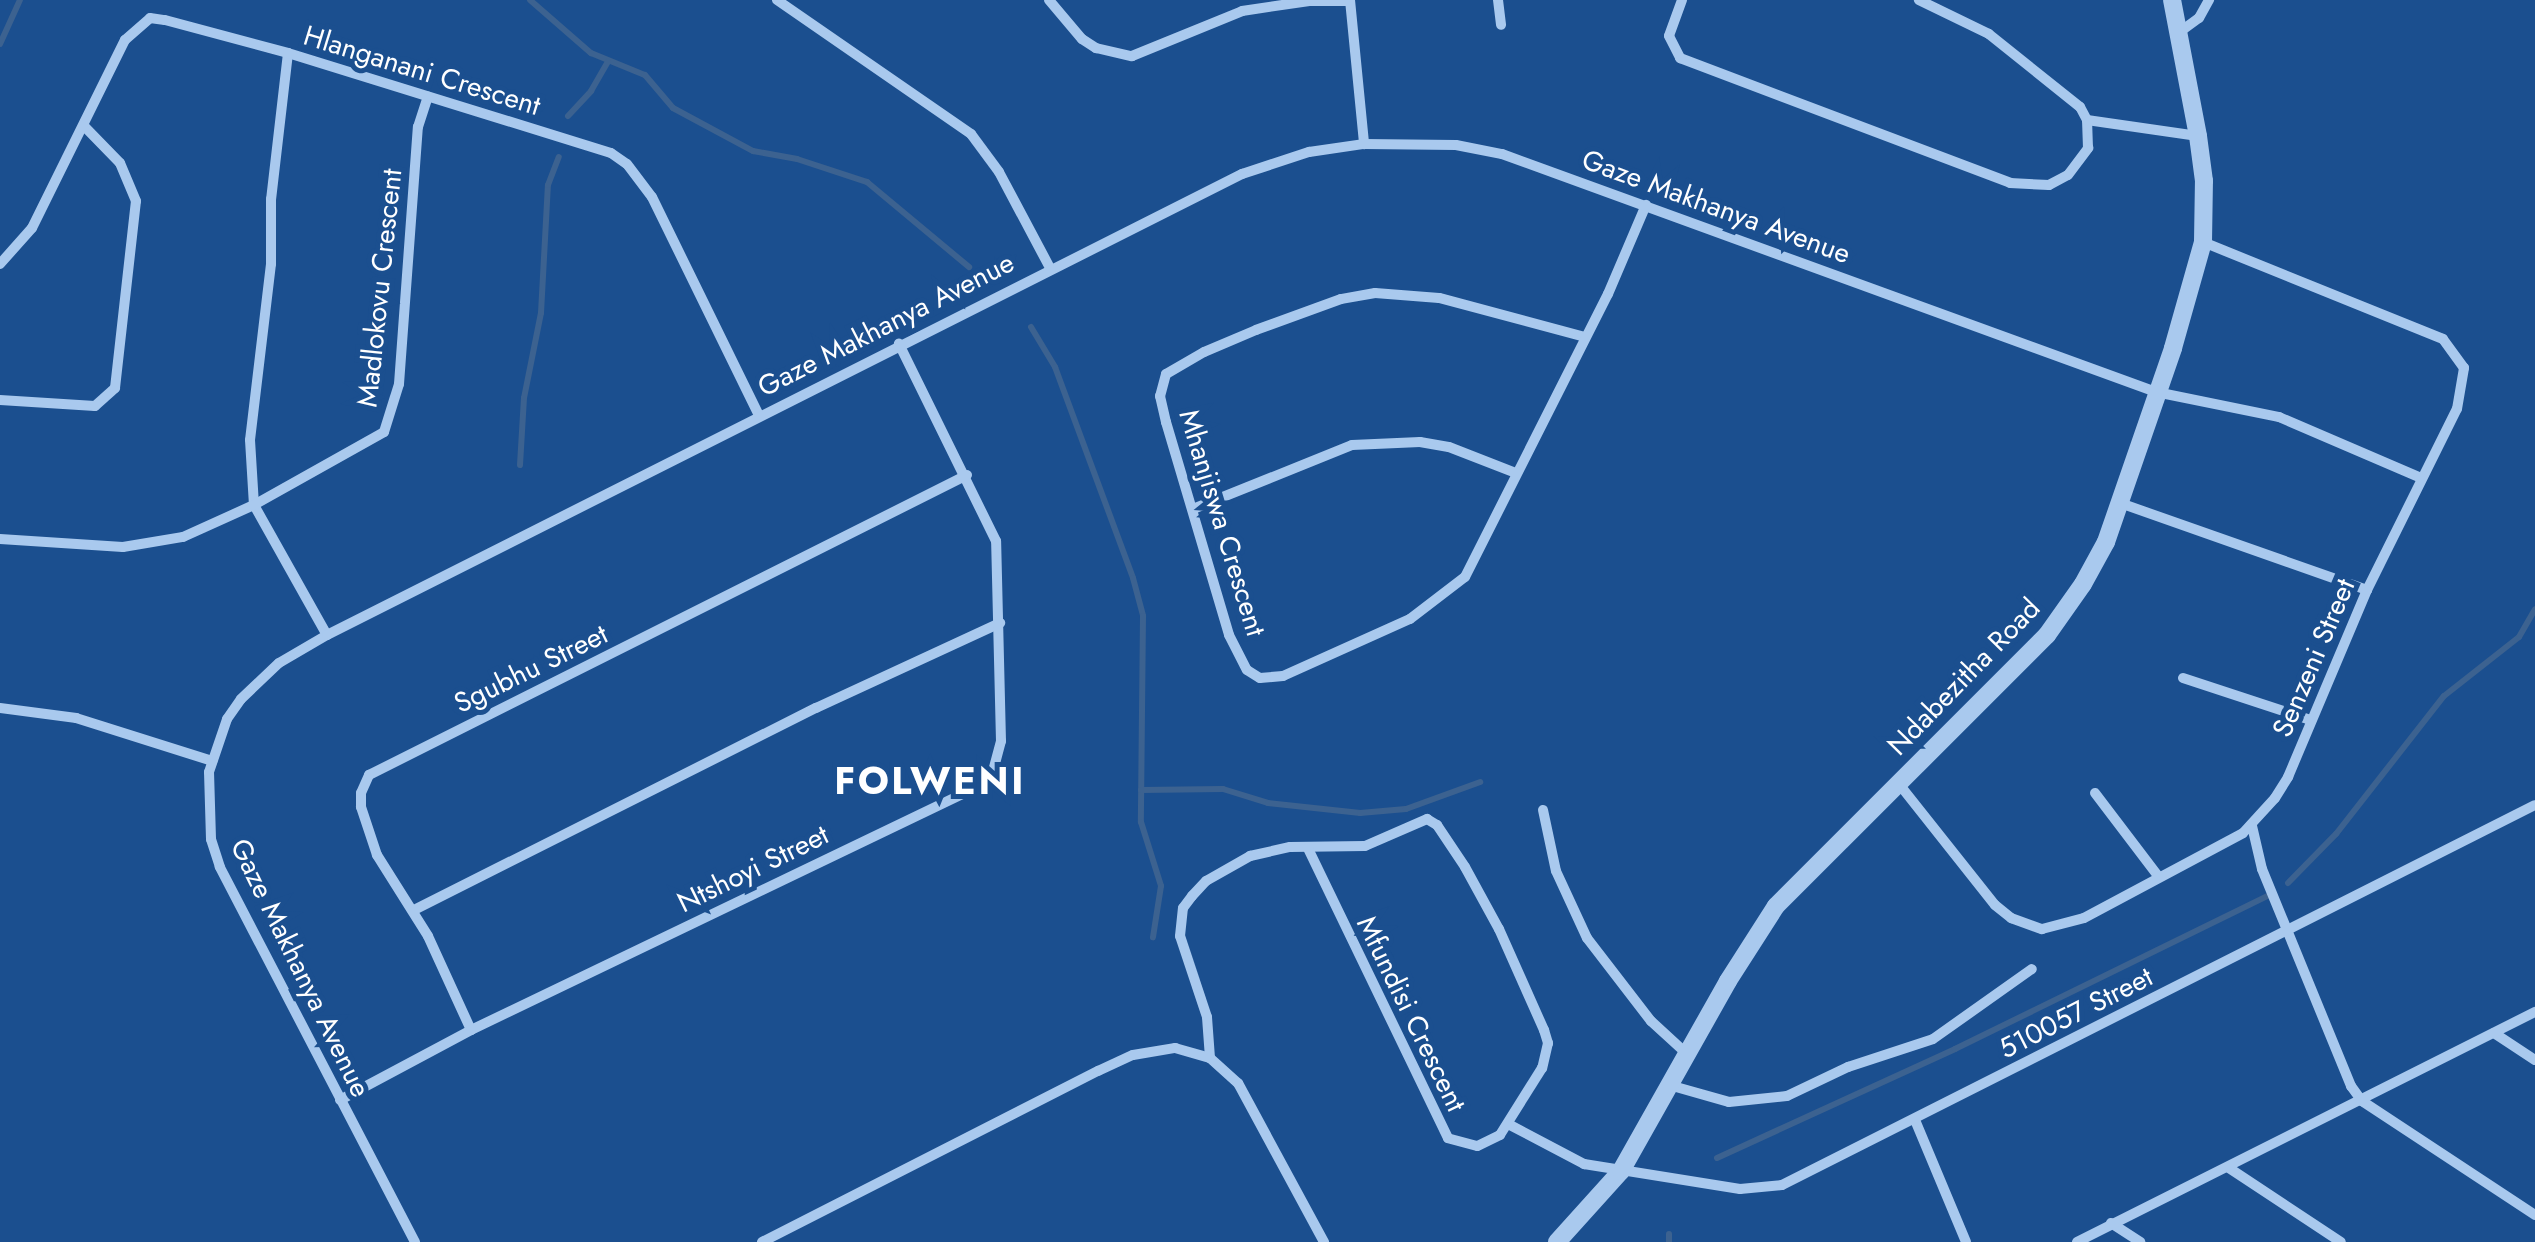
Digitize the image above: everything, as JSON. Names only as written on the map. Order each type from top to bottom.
[{"type":"street","points":[[778,0],[971,134],[999,172],[1050,268]]},
{"type":"street","points":[[1049,0],[1082,39],[1096,48],[1132,56],[1242,11],[1309,1],[1350,0],[1364,144]]},
{"type":"street","points":[[1498,0],[1501,25]]},
{"type":"street","points":[[1682,0],[1669,36],[1680,58],[2010,183],[2049,185],[2068,175],[2088,148],[2087,120],[2068,94],[2013,50],[1963,18],[1919,0]]},
{"type":"street","name":"Ndabezitha Road","points":[[1557,1242],[1620,1172],[1776,906],[2047,635],[2083,584],[2120,503],[2203,242],[2204,181],[2181,31],[2172,0]]},
{"type":"street","points":[[2181,31],[2199,18],[2209,0]]},
{"type":"street","name":"Hlanganani Crescent","points":[[0,264],[32,228],[125,40],[150,18],[288,53],[602,150],[627,164],[652,197],[759,415]]},
{"type":"street","points":[[288,53],[271,199],[271,264],[250,418],[254,506],[327,635]]},
{"type":"street","name":"Madlokovu Crescent","points":[[0,539],[153,545],[215,526],[374,440],[389,424],[399,384],[418,128],[428,97]]},
{"type":"street","points":[[2087,120],[2198,136]]},
{"type":"street","points":[[0,400],[95,406],[115,388],[136,200],[120,162],[84,126]]},
{"type":"street","name":"Gaze Makhanya Avenue","points":[[415,1242],[220,867],[207,811],[212,761],[227,720],[258,679],[327,635],[1242,174],[1309,152],[1364,144],[1456,146],[1502,154],[2156,392],[2279,417],[2420,478]]},
{"type":"street","name":"Mhanjiswa Crescent","points":[[1585,337],[1439,298],[1376,292],[1299,314],[1204,352],[1166,374],[1161,384],[1166,422],[1233,645],[1248,670],[1270,680],[1381,634],[1451,590],[1478,556],[1585,337],[1646,205]]},
{"type":"street","name":"Senzeni Street","points":[[1899,784],[1995,904],[2026,926],[2061,926],[2252,826],[2288,777],[2367,590],[2457,410],[2464,368],[2454,348],[2444,339],[2203,242]]},
{"type":"street","name":"Ntshoyi Street","points":[[340,1100],[471,1030],[985,782],[999,759],[1000,741],[996,541],[900,344]]},
{"type":"street","points":[[1193,509],[1352,445],[1420,442],[1449,447],[1516,473]]},
{"type":"street","name":"Sgubhu Street","points":[[471,1030],[414,910],[377,855],[361,807],[364,781],[378,768],[546,690],[844,533],[966,475]]},
{"type":"street","points":[[2120,503],[2367,590]]},
{"type":"street","points":[[414,910],[816,708],[1000,623]]},
{"type":"street","points":[[2184,678],[2311,720]]},
{"type":"street","points":[[0,708],[76,718],[212,761]]},
{"type":"street","points":[[2095,793],[2158,876]]},
{"type":"street","name":"510057 Street","points":[[1510,1125],[1568,1159],[1620,1172],[1740,1190],[1764,1188],[1804,1176],[2535,805]]},
{"type":"street","points":[[1543,810],[1556,870],[1588,938],[1651,1021],[1687,1054]]},
{"type":"street","points":[[1210,1058],[1207,1018],[1180,936],[1183,908],[1206,881],[1250,856],[1365,846],[1420,820],[1437,825],[1488,906],[1548,1043],[1542,1068],[1510,1125]]},
{"type":"street","points":[[2252,826],[2262,869],[2339,1060],[2362,1101],[2535,1215]]},
{"type":"street","name":"Mfundisi Crescent","points":[[1308,848],[1439,1126],[1456,1144],[1477,1146],[1490,1142],[1510,1125]]},
{"type":"street","points":[[1669,1086],[1729,1102],[1788,1096],[1848,1067],[1932,1039],[2032,968]]},
{"type":"street","points":[[2077,1242],[2535,1012]]},
{"type":"street","points":[[2494,1032],[2535,1060]]},
{"type":"street","points":[[762,1242],[1133,1056],[1175,1048],[1210,1058],[1238,1083],[1255,1107],[1324,1242]]},
{"type":"street","points":[[1915,1120],[1966,1242]]},
{"type":"street","points":[[2229,1168],[2341,1242]]},
{"type":"street","points":[[2111,1222],[2140,1242]]},
{"type":"waterway","points":[[0,44],[20,0]]},
{"type":"waterway","points":[[530,0],[591,53],[645,75],[673,108],[753,151],[797,159],[867,182],[969,267]]},
{"type":"waterway","points":[[568,116],[591,91],[608,61]]},
{"type":"waterway","points":[[520,465],[524,398],[541,313],[548,185],[559,157]]},
{"type":"waterway","points":[[1031,327],[1055,367],[1133,578],[1143,616],[1141,822],[1161,886],[1153,937]]},
{"type":"waterway","points":[[2288,883],[2336,834],[2444,696],[2519,637],[2535,609]]},
{"type":"waterway","points":[[1141,790],[1223,789],[1268,803],[1360,813],[1406,809],[1480,782]]},
{"type":"waterway","points":[[1717,1158],[1955,1049],[2267,896]]},
{"type":"waterway","points":[[1669,1234],[1669,1242]]},
{"type":"district","name":"FOLWENI","points":[[930,781]]}]
